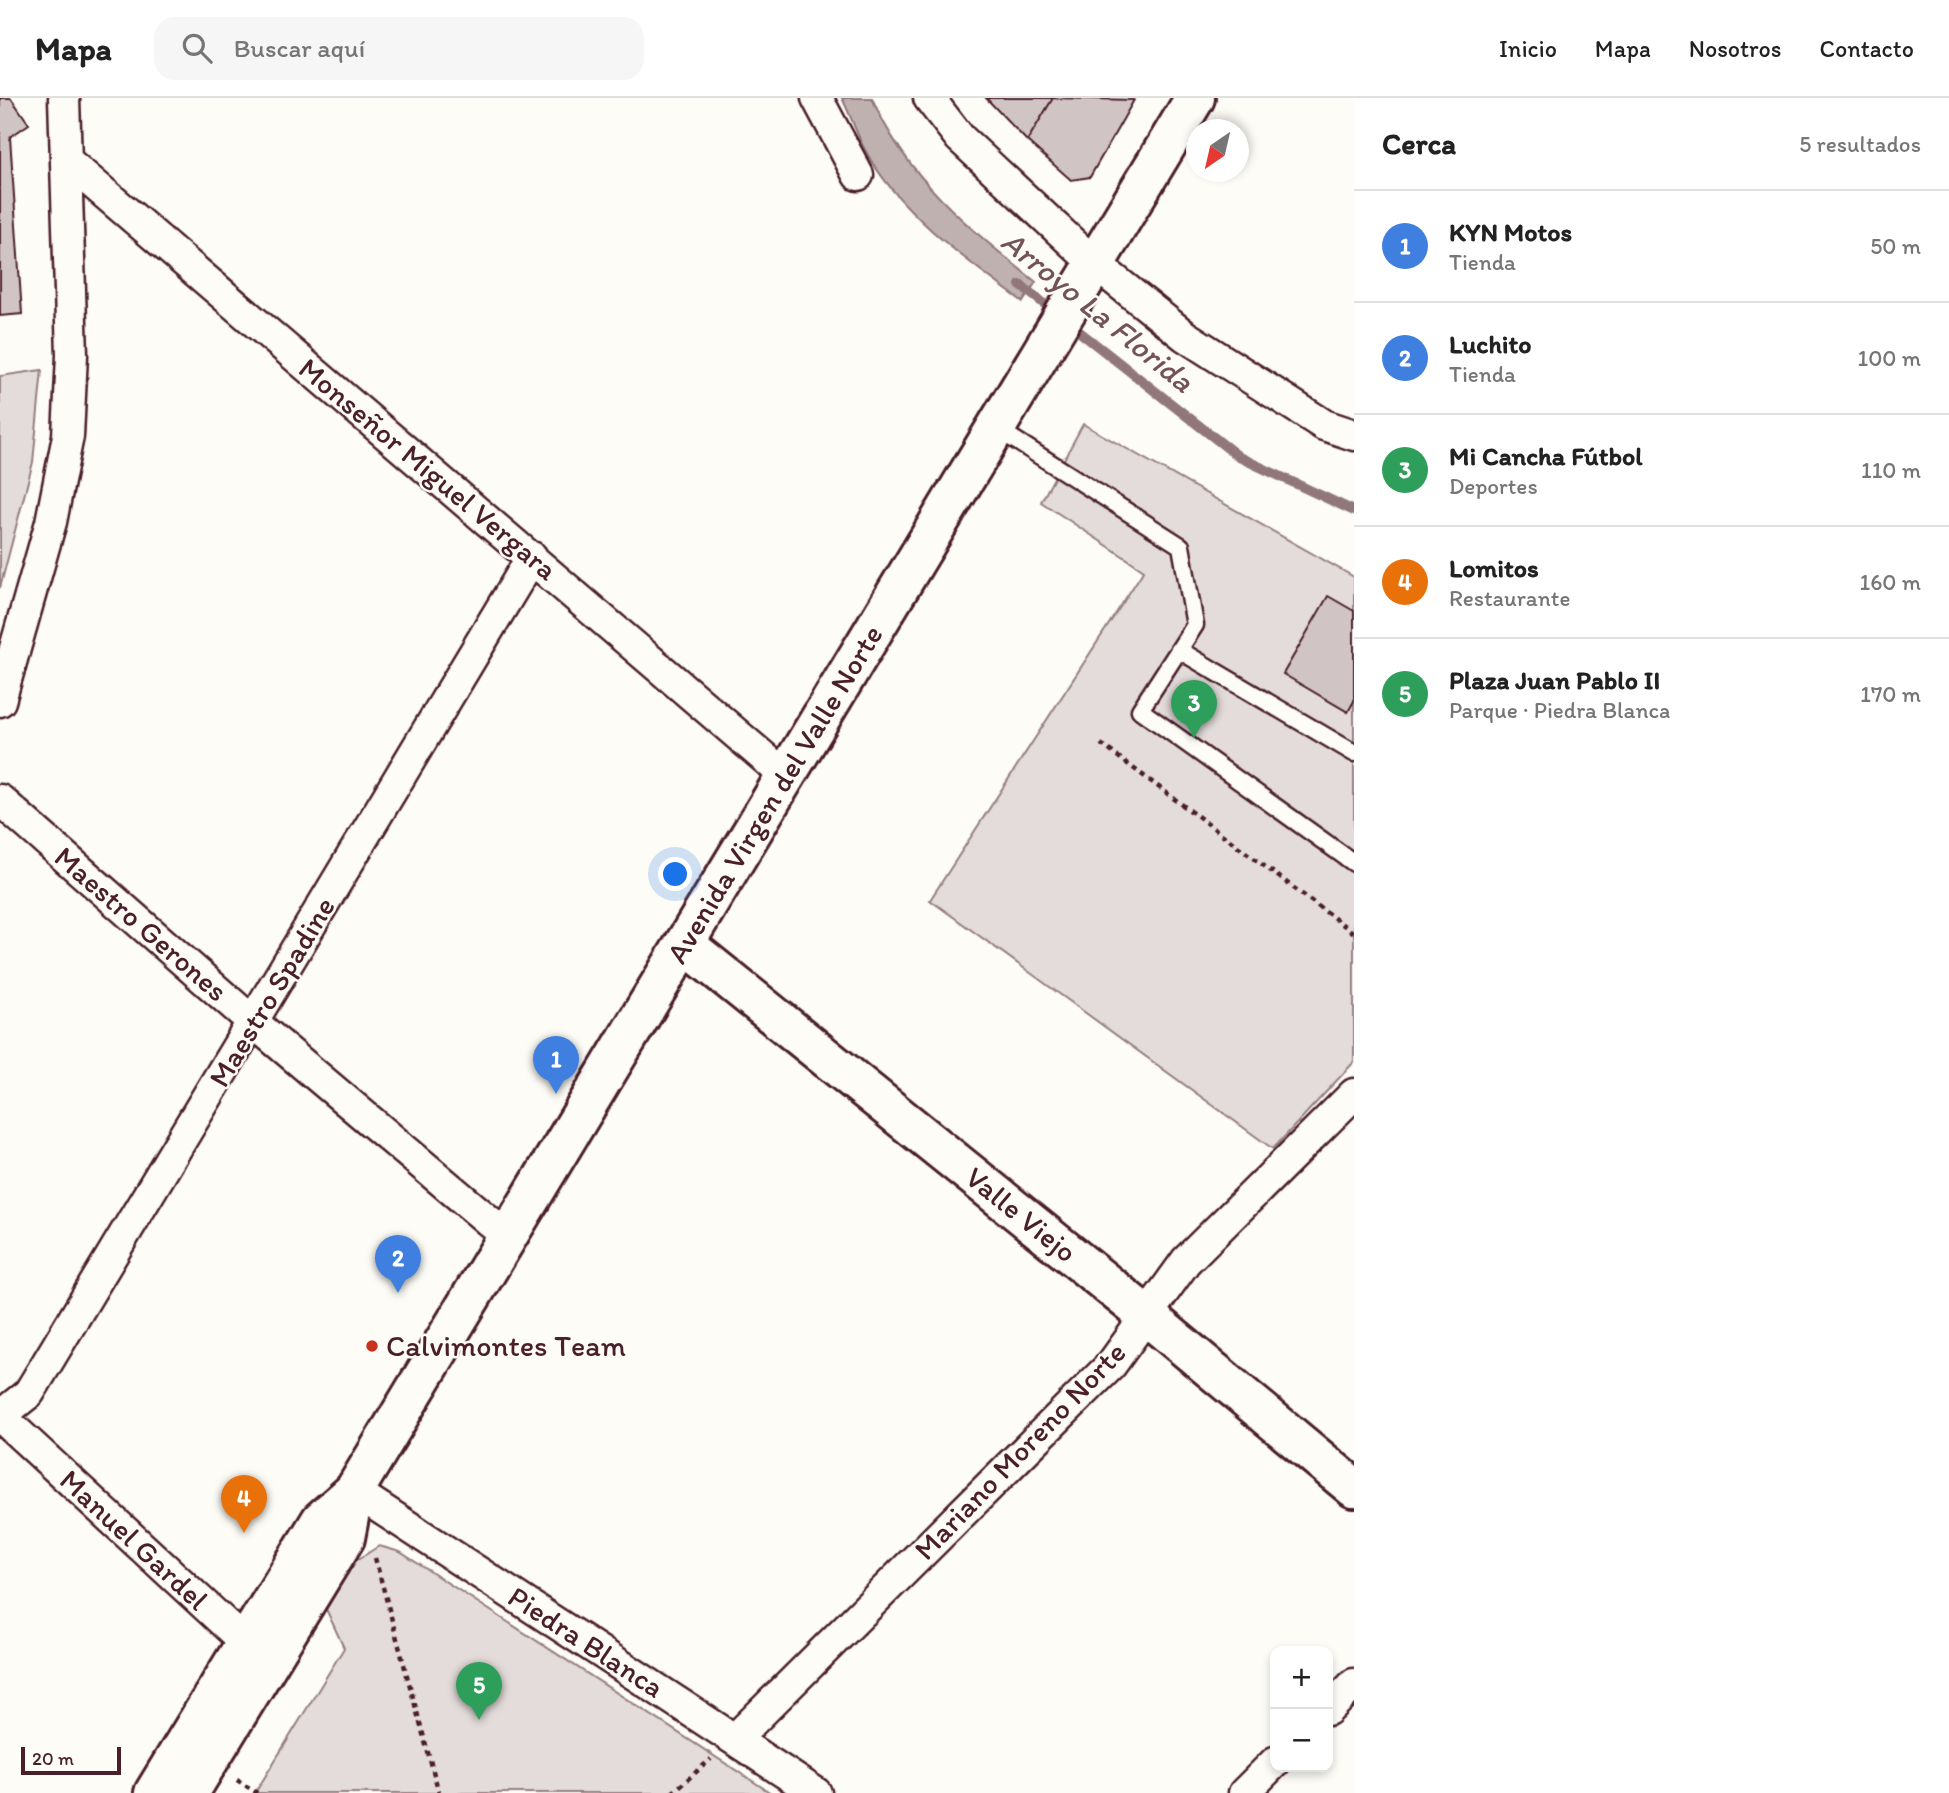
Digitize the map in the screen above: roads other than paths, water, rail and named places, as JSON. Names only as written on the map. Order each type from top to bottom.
[{"type":"main road","name":"Avenida Virgen del Valle Norte","points":[[189,1793],[321,1520],[355,1491],[1195,98]]},
{"type":"main road","name":"Valle Viejo","points":[[686,945],[1147,1315],[1354,1488]]},
{"type":"main road","name":"Avenida Virgen del Valle Norte","points":[[154,1793],[257,1653]]},
{"type":"street","points":[[0,701],[51,522],[68,436],[72,355],[64,98]]},
{"type":"street","points":[[817,98],[858,175]]},
{"type":"street","points":[[929,98],[960,138],[1087,277],[1324,425],[1354,435]]},
{"type":"street","name":"Monseñor Miguel Vergara","points":[[68,162],[787,777]]},
{"type":"street","name":"Maestro Spadine","points":[[0,1416],[29,1393],[532,557]]},
{"type":"street","name":"Maestro Gerones","points":[[0,800],[254,1023],[508,1237]]},
{"type":"street","name":"Mariano Moreno Norte","points":[[734,1739],[1111,1364],[1186,1261],[1354,1094]]},
{"type":"street","name":"Manuel Gardel","points":[[0,1416],[257,1653]]},
{"type":"street","name":"Piedra Blanca","points":[[355,1491],[817,1793]]},
{"type":"street","points":[[1329,1709],[1354,1684]]},
{"type":"street","points":[[1244,1793],[1270,1767]]},
{"type":"lane","points":[[996,428],[1181,546],[1195,625],[1140,710],[1354,863]]},
{"type":"lane","points":[[1179,650],[1354,752]]},
{"type":"waterway","name":"Arroyo La Florida","points":[[1020,285],[1055,312]]},
{"type":"waterway","name":"Arroyo La Florida","points":[[1067,322],[1239,457],[1354,511]]},
{"type":"place","name":"Mi Cancha Fútbol","points":[[1194,738]]},
{"type":"place","name":"KYN Motos","points":[[556,1094]]},
{"type":"place","name":"Luchito","points":[[398,1293]]},
{"type":"place","name":"Calvimontes Team","points":[[372,1346]]},
{"type":"place","name":"Lomitos","points":[[244,1533]]},
{"type":"place","name":"Plaza Juan Pablo II","points":[[479,1720]]}]
